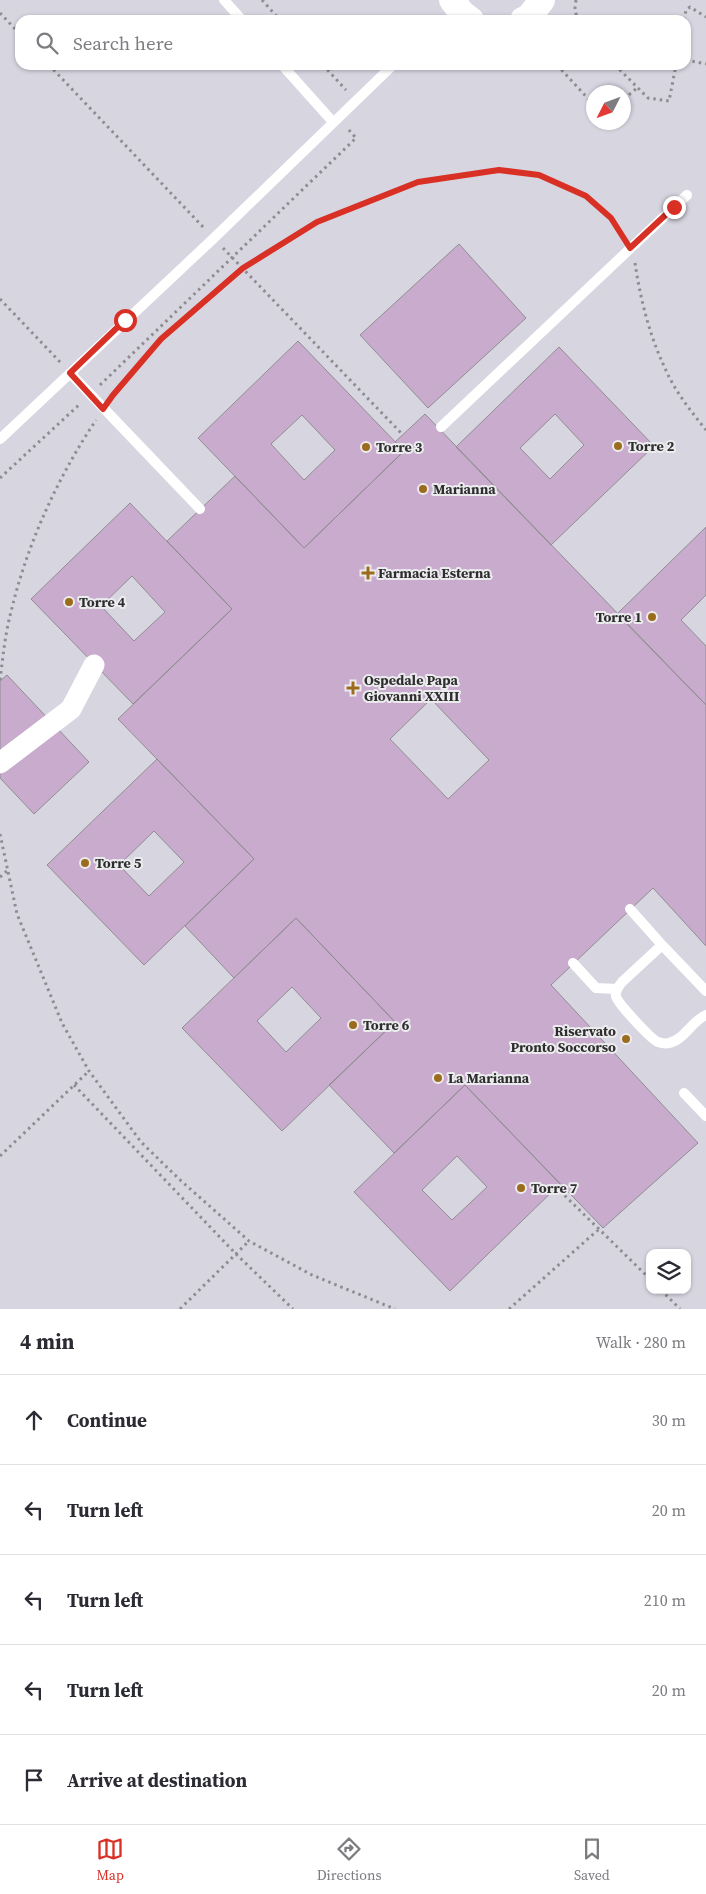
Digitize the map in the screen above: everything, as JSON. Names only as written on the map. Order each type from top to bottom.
[{"type":"street","points":[[452,0],[465,15]]},
{"type":"street","points":[[531,15],[542,0]]},
{"type":"street","points":[[0,762],[71,709],[94,664]]},
{"type":"lane","points":[[224,0],[238,15]]},
{"type":"lane","points":[[286,70],[333,122]]},
{"type":"lane","points":[[0,439],[214,238],[388,70]]},
{"type":"lane","points":[[441,427],[687,195]]},
{"type":"lane","points":[[70,373],[200,509]]},
{"type":"lane","points":[[630,909],[706,991]]},
{"type":"lane","points":[[662,945],[622,982],[617,989],[616,996],[620,1005],[657,1042],[668,1044],[676,1041],[701,1017],[706,1015]]},
{"type":"lane","points":[[573,963],[596,988],[617,989]]},
{"type":"lane","points":[[684,1093],[706,1116]]},
{"type":"path","points":[[262,0],[276,15]]},
{"type":"path","points":[[576,0],[576,15]]},
{"type":"path","points":[[685,15],[686,10],[690,7],[691,0]]},
{"type":"path","points":[[690,7],[706,17]]},
{"type":"path","points":[[0,13],[15,29]]},
{"type":"path","points":[[691,61],[706,64]]},
{"type":"path","points":[[328,70],[356,100]]},
{"type":"path","points":[[562,70],[586,96]]},
{"type":"path","points":[[620,70],[648,98],[668,101],[675,70]]},
{"type":"path","points":[[631,93],[637,88]]},
{"type":"path","points":[[0,478],[356,138],[346,128]]},
{"type":"path","points":[[0,680],[9,618],[42,518],[81,442],[113,395],[161,339],[243,268],[317,222],[418,182],[499,170],[539,175],[586,196],[611,218],[633,253],[640,297],[664,366],[686,406],[706,430]]},
{"type":"path","points":[[0,300],[70,373]]},
{"type":"path","points":[[0,644],[4,649]]},
{"type":"path","points":[[0,834],[17,914],[62,1023],[89,1071],[140,1142],[185,1185],[249,1241],[312,1275],[395,1309]]},
{"type":"path","points":[[0,877],[8,870]]},
{"type":"path","points":[[0,1156],[89,1071]]},
{"type":"path","points":[[74,1085],[236,1254],[293,1309]]},
{"type":"path","points":[[560,1191],[646,1275]]},
{"type":"path","points":[[510,1309],[599,1229]]},
{"type":"path","points":[[180,1309],[249,1241]]},
{"type":"path","points":[[665,1294],[680,1309]]},
{"type":"shaded area","name":"Ospedale Papa Giovanni XXIII","points":[[0,0],[706,0],[706,1309],[0,1309]]},
{"type":"building","points":[[459,244],[526,318],[428,408],[360,335]]},
{"type":"building","name":"Torre 3","points":[[298,341],[404,451],[304,548],[198,438]],"holes":[[[302,415],[335,450],[304,480],[271,444]]]},
{"type":"building","name":"Torre 2","points":[[559,347],[654,446],[551,545],[456,447]],"holes":[[[555,414],[584,445],[550,479],[520,448]]]},
{"type":"building","points":[[425,414],[706,705],[706,946],[653,888],[551,985],[698,1143],[603,1228],[465,1085],[394,1153],[329,1085],[395,1022],[296,918],[234,978],[185,926],[254,859],[118,719],[232,609],[167,541],[235,476],[304,548],[404,451],[395,442]],"holes":[[[431,699],[489,760],[448,799],[390,739]]]},
{"type":"building","name":"Torre 4","points":[[130,503],[232,609],[133,704],[31,599]],"holes":[[[132,576],[165,612],[134,641],[101,606]]]},
{"type":"building","name":"Torre 1","points":[[706,527],[706,595],[681,620],[706,646],[706,705],[617,614]]},
{"type":"building","points":[[7,675],[89,762],[34,814],[0,778],[0,681]]},
{"type":"building","name":"Torre 5","points":[[157,759],[254,859],[144,965],[47,865]],"holes":[[[154,831],[184,862],[149,896],[119,865]]]},
{"type":"building","name":"Torre 6","points":[[296,918],[395,1022],[282,1131],[182,1028]],"holes":[[[292,987],[321,1018],[286,1052],[257,1021]]]},
{"type":"building","name":"Torre 7","points":[[465,1085],[560,1184],[450,1291],[354,1192]],"holes":[[[457,1156],[487,1187],[452,1220],[422,1190]]]},
{"type":"place","name":"Torre 2","points":[[618,446]]},
{"type":"place","name":"Torre 3","points":[[366,447]]},
{"type":"place","name":"Marianna","points":[[423,489]]},
{"type":"place","name":"Farmacia Esterna","points":[[368,573]]},
{"type":"place","name":"Torre 4","points":[[69,602]]},
{"type":"place","name":"Torre 1","points":[[652,617]]},
{"type":"place","name":"Ospedale Papa Giovanni XXIII","points":[[353,688]]},
{"type":"place","name":"Torre 5","points":[[85,863]]},
{"type":"place","name":"Torre 6","points":[[353,1025]]},
{"type":"place","name":"Riservato Pronto Soccorso","points":[[626,1039]]},
{"type":"place","name":"La Marianna","points":[[438,1078]]},
{"type":"place","name":"Torre 7","points":[[521,1188]]},
{"type":"route","points":[[125,320],[70,373],[103,409],[161,339],[215,290],[243,268],[317,222],[418,182],[499,170],[539,175],[586,196],[611,218],[630,248],[674,207]]}]
